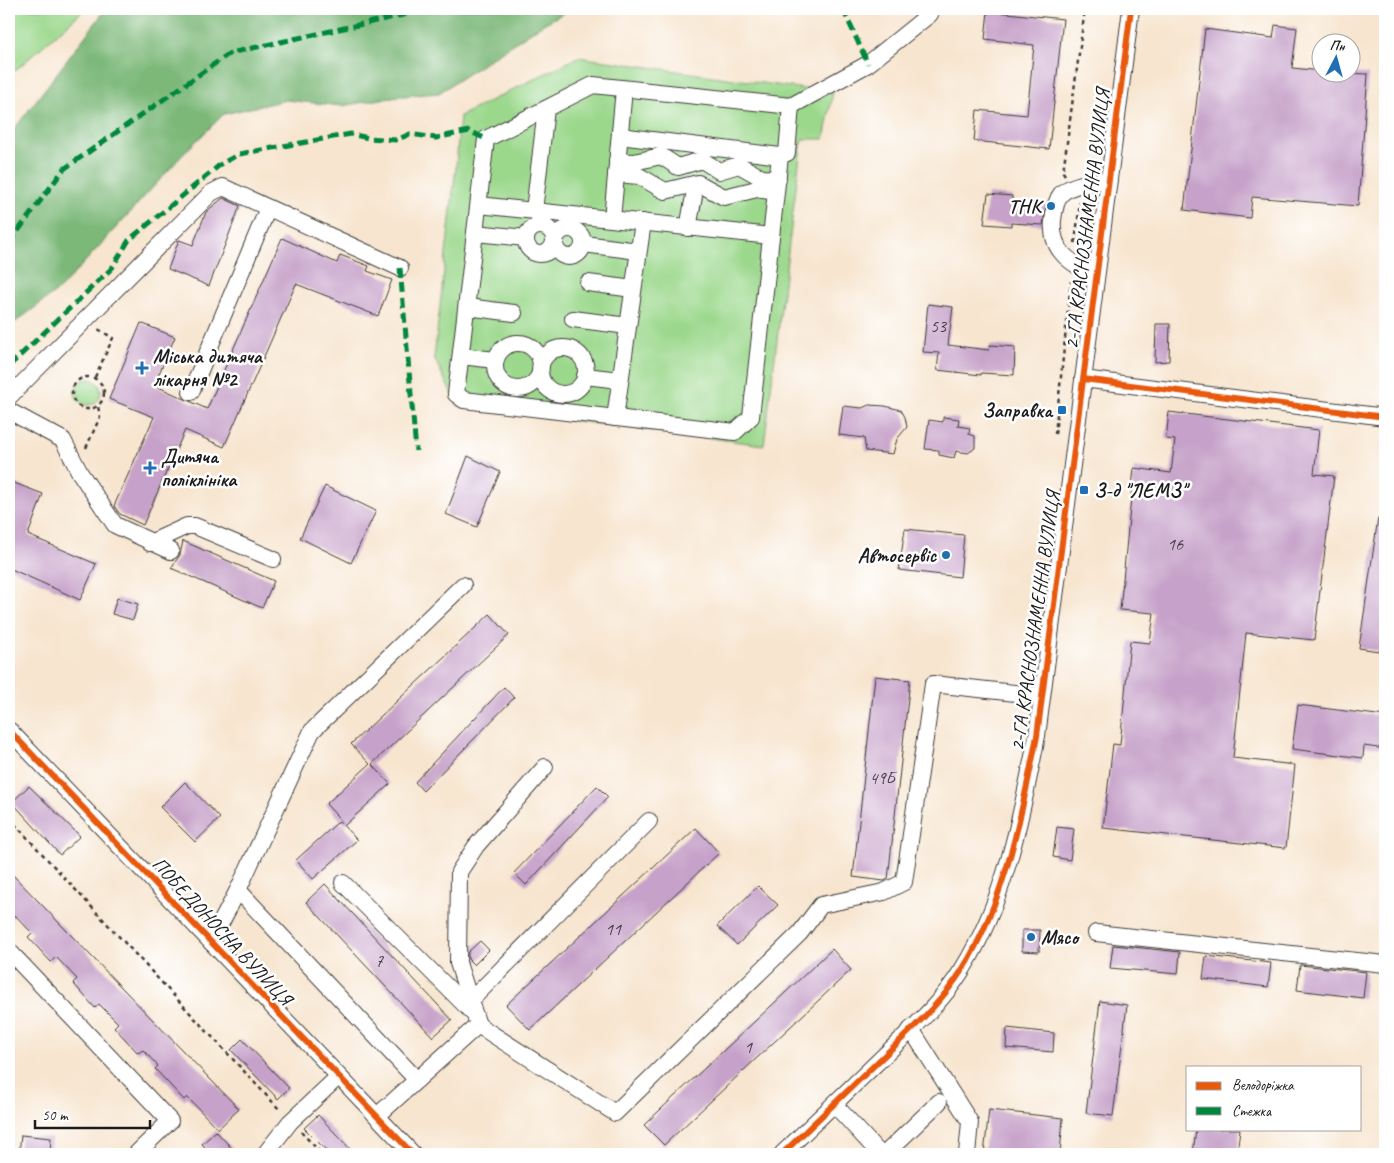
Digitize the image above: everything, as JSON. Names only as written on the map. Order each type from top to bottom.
[{"type":"street","points":[[780,156],[751,417],[735,432],[464,400],[456,394],[486,139],[593,85],[791,106],[868,64],[930,14],[932,9]]},
{"type":"street","name":"2-ГА КРАСНОЗНАМЕННА ВУЛИЦЯ","points":[[782,1154],[912,1030],[962,971],[984,929],[1024,804],[1042,696],[1130,9]]},
{"type":"street","points":[[612,219],[624,89]]},
{"type":"street","points":[[620,136],[780,156],[787,153],[791,106]]},
{"type":"street","points":[[534,211],[546,109]]},
{"type":"street","points":[[616,167],[661,156],[678,167],[702,160],[719,170],[739,165],[777,186]]},
{"type":"street","points":[[616,167],[639,176],[665,192],[698,183],[724,197],[777,186]]},
{"type":"street","points":[[1096,276],[1073,264],[1055,244],[1052,230],[1054,210],[1061,194],[1072,187],[1109,179]]},
{"type":"street","points":[[9,397],[211,193],[223,187],[400,268]]},
{"type":"street","points":[[688,228],[694,196]]},
{"type":"street","points":[[479,205],[771,236]]},
{"type":"street","points":[[191,392],[268,208]]},
{"type":"street","points":[[615,418],[642,222]]},
{"type":"street","points":[[475,233],[526,238],[528,247],[539,255],[552,249],[555,240],[559,253],[567,257],[576,255],[584,244],[638,252]]},
{"type":"street","points":[[588,283],[633,289]]},
{"type":"street","points":[[467,307],[514,313]]},
{"type":"street","points":[[573,319],[628,326]]},
{"type":"street","points":[[541,366],[540,374],[531,386],[515,390],[501,383],[496,376],[495,360],[503,348],[517,342],[531,346],[537,352],[541,366],[543,381],[547,388],[562,393],[577,389],[585,376],[584,361],[568,348],[560,348],[548,354],[541,366]]},
{"type":"street","points":[[461,356],[495,360]]},
{"type":"street","points":[[585,376],[620,380]]},
{"type":"street","points":[[1083,379],[1385,417]]},
{"type":"street","points":[[9,411],[63,440],[80,473],[115,525],[171,551]]},
{"type":"street","points":[[150,542],[187,526],[195,526],[273,558]]},
{"type":"street","points":[[211,942],[238,890],[312,731],[463,585]]},
{"type":"street","points":[[343,883],[474,1014],[615,1113],[800,934],[821,905],[884,892],[904,882],[933,684],[1042,696]]},
{"type":"street","name":"ПОБЕДОНОСНА ВУЛИЦЯ","points":[[9,730],[413,1154]]},
{"type":"street","points":[[474,1014],[458,963],[459,872],[476,846],[546,767]]},
{"type":"street","points":[[377,1116],[417,1080],[474,1014],[649,821]]},
{"type":"street","points":[[238,890],[417,1080]]},
{"type":"street","points":[[1096,933],[1385,964]]},
{"type":"street","points":[[9,950],[170,1121],[136,1154]]},
{"type":"street","points":[[912,1030],[970,1122],[967,1154]]},
{"type":"street","points":[[265,1154],[290,1122],[338,1077]]},
{"type":"street","points":[[885,1154],[939,1102]]},
{"type":"street","points":[[834,1104],[880,1154]]},
{"type":"path","points":[[85,320],[113,338],[95,377]]},
{"type":"path","points":[[95,377],[103,384],[105,390],[103,400],[98,406],[90,409],[80,407],[73,398],[72,393],[75,382],[79,379],[95,377]]},
{"type":"path","points":[[84,453],[100,417],[98,406]]},
{"type":"path","points":[[9,818],[290,1122],[322,1154]]},
{"type":"green space","points":[[9,9],[85,9],[9,76]]},
{"type":"green space","points":[[106,9],[571,9],[540,26],[439,93],[392,97],[342,106],[286,100],[224,114],[187,150],[61,288],[9,327],[9,136]]},
{"type":"green space","points":[[578,57],[833,93],[824,139],[802,139],[764,445],[458,406],[434,358],[460,116]]},
{"type":"green space","points":[[88,379],[97,383],[101,392],[97,401],[88,405],[79,401],[75,392],[79,383]]},
{"type":"building","points":[[988,11],[1063,19],[1049,149],[974,141],[977,110],[1027,115],[1034,45],[985,39]]},
{"type":"building","points":[[1275,25],[1297,28],[1292,68],[1312,70],[1312,82],[1362,82],[1362,74],[1368,74],[1358,206],[1252,197],[1250,218],[1184,210],[1205,29],[1273,38]]},
{"type":"building","points":[[988,194],[1012,196],[1012,201],[1046,204],[1043,225],[1011,223],[1011,226],[984,224]]},
{"type":"building","points":[[223,198],[240,206],[209,286],[168,269],[179,240],[193,245],[206,212]]},
{"type":"building","points":[[282,238],[337,263],[340,255],[369,266],[367,271],[392,280],[378,316],[296,284],[224,447],[185,430],[143,525],[120,514],[114,506],[154,417],[109,399],[141,323],[175,337],[154,385],[207,409]]},
{"type":"building","points":[[928,304],[953,307],[948,345],[989,350],[990,345],[1015,347],[1014,375],[981,373],[981,375],[937,370],[939,353],[923,352]]},
{"type":"building","points":[[1156,324],[1170,324],[1169,361],[1155,362]]},
{"type":"building","points":[[869,405],[901,410],[905,417],[907,427],[897,439],[893,454],[866,451],[864,438],[839,435],[843,406],[862,408]]},
{"type":"building","points":[[1169,412],[1319,430],[1314,474],[1334,476],[1314,640],[1246,633],[1233,758],[1295,765],[1286,848],[1103,828],[1113,744],[1120,745],[1130,641],[1150,643],[1154,613],[1120,610],[1134,468],[1171,473],[1175,440],[1166,439]]},
{"type":"building","points":[[943,417],[959,419],[958,426],[970,428],[969,434],[975,436],[975,448],[968,453],[956,451],[954,458],[939,455],[939,450],[925,449],[929,420],[943,422]]},
{"type":"building","points":[[468,456],[500,472],[477,527],[446,514]]},
{"type":"building","points":[[9,481],[43,494],[28,535],[96,564],[80,600],[9,568]]},
{"type":"building","points":[[325,486],[376,511],[351,563],[300,538]]},
{"type":"building","points":[[1378,518],[1385,519],[1385,652],[1359,648]]},
{"type":"building","points":[[905,529],[964,535],[960,577],[899,570]]},
{"type":"building","points":[[183,541],[274,581],[262,608],[171,568],[180,555]]},
{"type":"building","points":[[117,598],[138,604],[133,620],[112,614]]},
{"type":"building","points":[[490,614],[509,635],[372,764],[390,784],[345,825],[326,804],[370,764],[351,744]]},
{"type":"building","points":[[875,676],[910,680],[888,879],[884,881],[853,877]]},
{"type":"building","points":[[504,687],[514,698],[423,791],[415,782]]},
{"type":"building","points":[[1298,705],[1385,716],[1385,749],[1364,746],[1363,758],[1292,749]]},
{"type":"building","points":[[185,782],[220,818],[195,842],[160,807]]},
{"type":"building","points":[[29,786],[80,836],[60,855],[12,802]]},
{"type":"building","points":[[597,786],[608,797],[526,885],[514,873]]},
{"type":"building","points":[[339,821],[357,840],[313,879],[296,860]]},
{"type":"building","points":[[1057,827],[1074,829],[1070,860],[1053,857]]},
{"type":"building","points":[[696,828],[719,853],[530,1030],[506,1005]]},
{"type":"building","points":[[9,871],[239,1109],[218,1129],[187,1097],[184,1100],[155,1069],[158,1066],[143,1050],[138,1053],[114,1027],[118,1023],[99,1004],[95,1008],[73,983],[77,979],[56,957],[51,962],[28,937],[32,933],[15,915],[9,921]]},
{"type":"building","points":[[325,884],[452,1020],[433,1037],[306,902]]},
{"type":"building","points":[[758,886],[778,905],[737,945],[717,926]]},
{"type":"building","points":[[1022,930],[1040,930],[1039,952],[1022,951]]},
{"type":"building","points":[[480,941],[489,950],[474,965],[468,959],[468,952]]},
{"type":"building","points":[[1113,945],[1180,952],[1178,974],[1110,968]]},
{"type":"building","points":[[832,949],[851,970],[664,1145],[644,1125]]},
{"type":"building","points":[[1206,956],[1271,963],[1268,987],[1203,979]]},
{"type":"building","points":[[1300,965],[1366,972],[1363,998],[1297,990]]},
{"type":"building","points":[[1100,1001],[1127,1005],[1113,1116],[1086,1113]]},
{"type":"building","points":[[1007,1028],[1054,1033],[1053,1052],[1006,1048]]},
{"type":"building","points":[[242,1039],[289,1088],[278,1099],[231,1050]]},
{"type":"building","points":[[989,1110],[1063,1118],[1060,1154],[984,1154]]},
{"type":"building","points":[[318,1115],[355,1154],[330,1154],[304,1128]]},
{"type":"building","points":[[1196,1130],[1240,1130],[1237,1154],[1193,1154]]},
{"type":"building","points":[[216,1131],[237,1154],[211,1154],[202,1144]]},
{"type":"building","points":[[21,1135],[51,1138],[50,1154],[19,1154]]},
{"type":"marked path","points":[[9,243],[64,169],[230,53],[408,14],[423,9]]},
{"type":"marked path","points":[[843,9],[868,64]]},
{"type":"marked path","points":[[9,366],[112,268],[129,240],[221,164],[239,154],[351,134],[368,138],[396,140],[410,134],[436,138],[469,131],[486,139]]},
{"type":"marked path","points":[[400,268],[416,451]]},
{"type":"cycle path","points":[[782,1154],[917,1024],[954,982],[977,944],[1001,886],[1018,826],[1037,736],[1131,9]]},
{"type":"cycle path","points":[[1083,379],[1385,417]]},
{"type":"cycle path","points":[[9,730],[413,1154]]},
{"type":"place","name":"ТНК","points":[[1051,206]]},
{"type":"place","name":"Міська дитяча лікарня №2","points":[[142,368]]},
{"type":"place","name":"Заправка","points":[[1062,410]]},
{"type":"place","name":"Дитяча поліклініка","points":[[150,468]]},
{"type":"place","name":"З-д \"ЛЕМЗ\"","points":[[1084,490]]},
{"type":"place","name":"Автосервіс","points":[[946,555]]},
{"type":"place","name":"Мясо","points":[[1031,937]]}]
